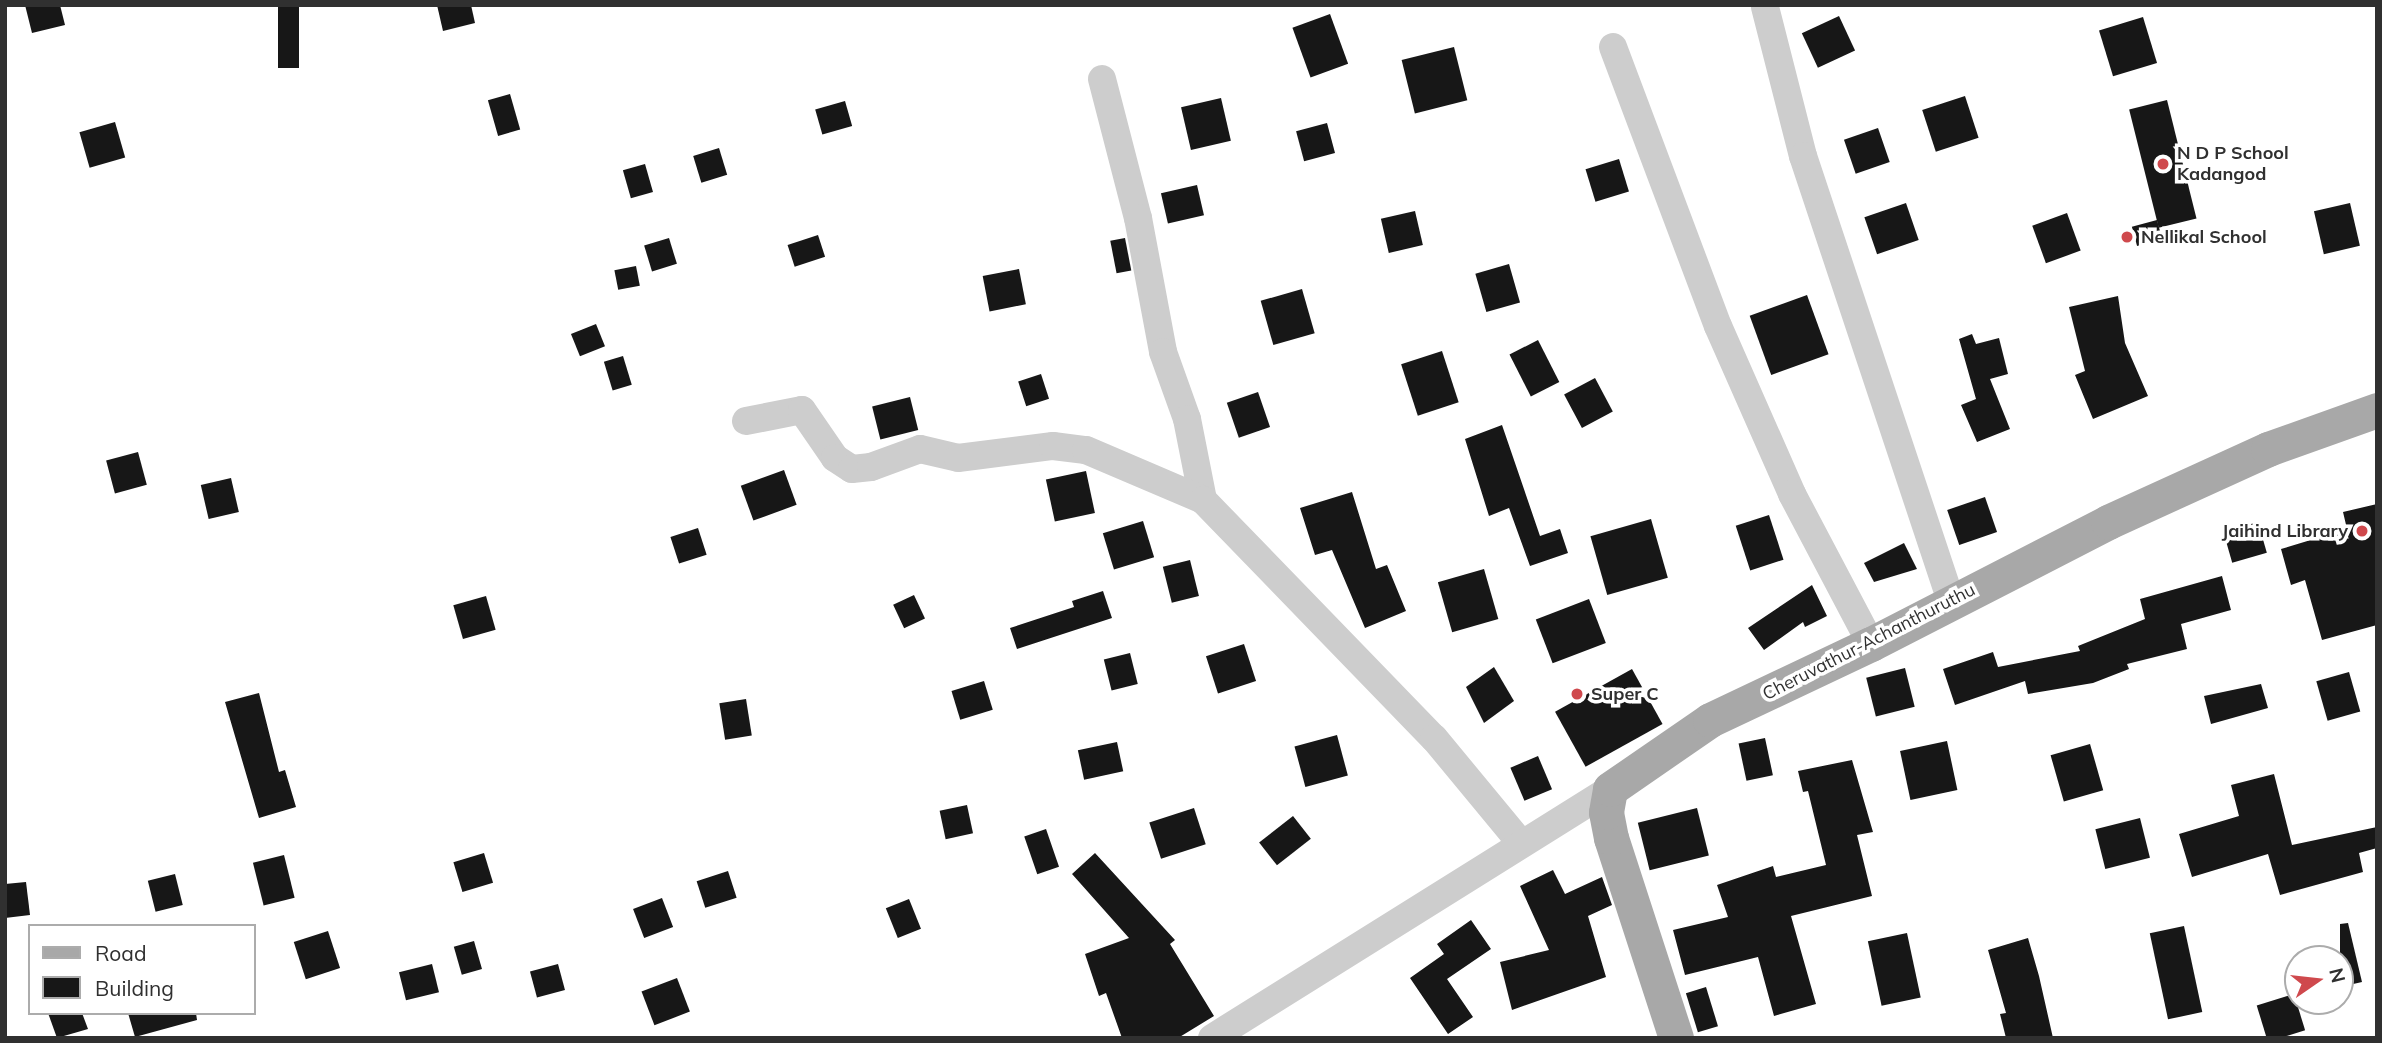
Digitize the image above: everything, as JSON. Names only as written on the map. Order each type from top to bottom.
[{"type":"main road","name":"Cheruvathur-Achanthuruthu","points":[[1610,789],[1710,720],[1871,644],[2108,522],[2268,449],[2377,410]]},
{"type":"main road","points":[[1610,789],[1606,812],[1611,838],[1676,1038]]},
{"type":"street","points":[[1765,8],[1803,156],[1951,601]]},
{"type":"street","points":[[1613,47],[1718,326],[1792,494],[1871,644]]},
{"type":"street","points":[[1102,79],[1138,218],[1163,352],[1187,419],[1203,500]]},
{"type":"street","points":[[746,421],[802,411],[835,458],[852,469],[871,467],[920,449],[958,458],[1053,446],[1086,450],[1203,500],[1434,738],[1521,843]]},
{"type":"street","points":[[1212,1038],[1610,789]]},
{"type":"building","points":[[25,5],[60,5],[65,25],[32,33]]},
{"type":"building","points":[[278,5],[299,5],[299,68],[278,68]]},
{"type":"building","points":[[437,5],[471,5],[475,23],[443,31]]},
{"type":"building","points":[[1330,14],[1348,64],[1311,77],[1292,28]]},
{"type":"building","points":[[1839,16],[1855,50],[1818,68],[1802,33]]},
{"type":"building","points":[[2143,17],[2157,63],[2113,76],[2099,30]]},
{"type":"building","points":[[1454,47],[1467,100],[1415,113],[1402,60]]},
{"type":"building","points":[[510,94],[520,130],[498,136],[488,100]]},
{"type":"building","points":[[1965,96],[1979,138],[1936,152],[1922,110]]},
{"type":"building","points":[[1221,98],[1231,141],[1191,150],[1181,107]]},
{"type":"building","name":"N D P School Kadangod","points":[[2167,100],[2197,218],[2159,228],[2129,109]]},
{"type":"building","points":[[845,101],[852,126],[822,135],[815,110]]},
{"type":"building","points":[[115,122],[125,158],[90,168],[79,132]]},
{"type":"building","points":[[1327,123],[1335,153],[1304,161],[1296,131]]},
{"type":"building","points":[[1878,128],[1890,162],[1856,174],[1844,140]]},
{"type":"building","points":[[719,148],[727,175],[701,183],[693,156]]},
{"type":"building","points":[[1619,159],[1629,192],[1595,202],[1586,169]]},
{"type":"building","points":[[645,164],[653,192],[631,198],[623,170]]},
{"type":"building","points":[[1197,185],[1204,215],[1168,224],[1161,193]]},
{"type":"building","points":[[1906,203],[1919,240],[1877,254],[1864,217]]},
{"type":"building","points":[[2350,203],[2360,246],[2324,254],[2314,211]]},
{"type":"building","points":[[1415,211],[1423,245],[1389,253],[1381,219]]},
{"type":"building","points":[[2067,213],[2081,251],[2046,263],[2032,226]]},
{"type":"building","points":[[2157,220],[2162,239],[2137,246],[2132,227]]},
{"type":"building","points":[[818,235],[825,257],[795,267],[788,245]]},
{"type":"building","points":[[669,238],[677,264],[652,271],[644,246]]},
{"type":"building","points":[[1125,238],[1131,270],[1117,273],[1110,241]]},
{"type":"building","points":[[1509,264],[1520,302],[1486,312],[1475,274]]},
{"type":"building","points":[[636,266],[640,286],[618,290],[614,270]]},
{"type":"building","points":[[1019,269],[1026,304],[990,311],[983,276]]},
{"type":"building","points":[[1302,289],[1315,333],[1273,345],[1261,301]]},
{"type":"building","points":[[1807,295],[1829,354],[1771,375],[1750,316]]},
{"type":"building","points":[[2118,296],[2125,343],[2148,396],[2093,419],[2075,375],[2085,371],[2069,307]]},
{"type":"building","points":[[596,324],[605,346],[580,356],[571,334]]},
{"type":"building","points":[[1972,334],[1976,344],[1999,338],[2008,374],[1990,379],[2010,429],[1977,442],[1961,405],[1976,399],[1959,339]]},
{"type":"building","points":[[1538,340],[1559,382],[1531,396],[1509,355]]},
{"type":"building","points":[[1442,351],[1459,402],[1418,416],[1401,364]]},
{"type":"building","points":[[623,356],[632,385],[613,391],[604,362]]},
{"type":"building","points":[[1041,374],[1049,399],[1026,406],[1018,381]]},
{"type":"building","points":[[1595,378],[1613,412],[1582,428],[1564,394]]},
{"type":"building","points":[[1258,392],[1270,427],[1239,438],[1227,403]]},
{"type":"building","points":[[910,397],[918,430],[880,439],[872,406]]},
{"type":"building","points":[[1502,425],[1540,536],[1560,529],[1568,553],[1530,566],[1509,508],[1489,516],[1465,439]]},
{"type":"building","points":[[138,452],[147,485],[115,493],[106,461]]},
{"type":"building","points":[[784,470],[797,505],[753,521],[741,486]]},
{"type":"building","points":[[1086,471],[1095,513],[1055,522],[1046,480]]},
{"type":"building","points":[[231,478],[239,512],[209,519],[201,485]]},
{"type":"building","points":[[1352,492],[1376,569],[1387,565],[1406,611],[1365,628],[1332,550],[1315,555],[1300,508]]},
{"type":"building","points":[[1985,497],[1997,532],[1959,545],[1947,510]]},
{"type":"building","points":[[2377,504],[2377,625],[2322,640],[2305,580],[2291,585],[2281,549],[2347,529],[2343,512]]},
{"type":"building","points":[[1769,515],[1784,560],[1750,571],[1736,526]]},
{"type":"building","points":[[1651,519],[1668,578],[1607,595],[1590,536]]},
{"type":"building","points":[[1143,521],[1154,557],[1114,570],[1103,533]]},
{"type":"building","points":[[2258,522],[2267,553],[2232,563],[2223,532]]},
{"type":"building","points":[[698,528],[707,555],[679,564],[670,537]]},
{"type":"building","points":[[1904,543],[1917,569],[1874,582],[1864,563]]},
{"type":"building","points":[[1190,560],[1199,596],[1172,603],[1163,567]]},
{"type":"building","points":[[1484,569],[1498,619],[1452,632],[1438,582]]},
{"type":"building","points":[[2222,576],[2231,610],[2181,624],[2187,649],[2127,664],[2129,669],[2093,683],[2028,694],[2025,681],[1955,705],[1943,669],[1993,652],[1998,667],[2080,651],[2078,646],[2145,619],[2140,599]]},
{"type":"building","points":[[1812,585],[1827,616],[1805,627],[1803,622],[1764,650],[1748,628]]},
{"type":"building","points":[[1103,591],[1112,618],[1017,649],[1010,628],[1074,607],[1072,601]]},
{"type":"building","points":[[914,595],[925,619],[904,628],[893,605]]},
{"type":"building","points":[[486,596],[496,630],[463,639],[453,605]]},
{"type":"building","points":[[1589,599],[1606,643],[1553,663],[1536,619]]},
{"type":"building","points":[[1244,644],[1256,681],[1218,693],[1206,656]]},
{"type":"building","points":[[1130,653],[1138,684],[1112,691],[1104,660]]},
{"type":"building","points":[[1494,667],[1514,701],[1484,723],[1466,687]]},
{"type":"building","points":[[1905,668],[1915,707],[1876,716],[1866,678]]},
{"type":"building","points":[[1632,669],[1663,724],[1586,767],[1555,712]]},
{"type":"building","points":[[2349,672],[2360,711],[2328,721],[2316,681]]},
{"type":"building","points":[[984,681],[993,710],[960,720],[951,691]]},
{"type":"building","points":[[2261,684],[2268,708],[2211,724],[2204,696]]},
{"type":"building","points":[[259,693],[279,772],[285,770],[296,807],[259,818],[225,702]]},
{"type":"building","points":[[746,699],[752,736],[725,740],[719,703]]},
{"type":"building","points":[[1337,735],[1348,776],[1305,787],[1294,746]]},
{"type":"building","points":[[1765,738],[1773,775],[1746,781],[1739,744]]},
{"type":"building","points":[[1947,741],[1957,790],[1910,800],[1900,751]]},
{"type":"building","points":[[1117,742],[1123,771],[1084,780],[1078,750]]},
{"type":"building","points":[[2090,744],[2103,790],[2064,801],[2051,755]]},
{"type":"building","points":[[1538,756],[1552,789],[1524,801],[1510,768]]},
{"type":"building","points":[[1852,760],[1873,832],[1857,835],[1872,896],[1791,916],[1816,1004],[1774,1016],[1758,957],[1685,975],[1673,930],[1728,917],[1717,885],[1773,866],[1776,877],[1826,865],[1808,791],[1803,792],[1798,771]]},
{"type":"building","points":[[2274,774],[2292,845],[2377,827],[2377,848],[2359,853],[2363,872],[2280,895],[2268,854],[2192,877],[2179,834],[2239,816],[2231,785]]},
{"type":"building","points":[[967,805],[973,833],[946,839],[940,811]]},
{"type":"building","points":[[1194,808],[1206,844],[1161,859],[1149,823]]},
{"type":"building","points":[[1697,808],[1709,856],[1650,870],[1638,823]]},
{"type":"building","points":[[1293,816],[1311,839],[1277,865],[1259,842]]},
{"type":"building","points":[[2140,818],[2150,858],[2105,869],[2095,829]]},
{"type":"building","points":[[1046,829],[1059,867],[1037,874],[1024,836]]},
{"type":"building","points":[[484,853],[493,883],[462,892],[453,862]]},
{"type":"building","points":[[1095,853],[1175,940],[1170,944],[1214,1016],[1178,1038],[1122,1038],[1106,993],[1099,996],[1085,954],[1129,938],[1072,874]]},
{"type":"building","points":[[284,855],[295,898],[264,905],[253,863]]},
{"type":"building","points":[[1553,870],[1565,894],[1602,877],[1612,905],[1588,916],[1606,977],[1512,1010],[1500,962],[1549,950],[1520,886]]},
{"type":"building","points":[[728,871],[737,898],[705,908],[697,881]]},
{"type":"building","points":[[175,874],[183,905],[156,912],[148,881]]},
{"type":"building","points":[[26,882],[30,915],[5,918],[5,884]]},
{"type":"building","points":[[662,898],[673,927],[644,938],[633,909]]},
{"type":"building","points":[[909,899],[921,929],[898,938],[886,908]]},
{"type":"building","points":[[1471,920],[1491,949],[1447,979],[1473,1017],[1448,1034],[1410,978],[1444,954],[1437,944]]},
{"type":"building","points":[[2348,923],[2353,945],[2340,945],[2340,924]]},
{"type":"building","points":[[2184,926],[2202,1012],[2168,1019],[2150,933]]},
{"type":"building","points":[[328,931],[340,968],[306,979],[294,942]]},
{"type":"building","points":[[1907,933],[1921,998],[1882,1006],[1868,941]]},
{"type":"building","points":[[2028,938],[2053,1038],[2006,1038],[2000,1014],[2006,1013],[1988,950]]},
{"type":"building","points":[[474,941],[482,969],[462,975],[454,947]]},
{"type":"building","points":[[2354,948],[2362,982],[2354,984]]},
{"type":"building","points":[[432,964],[439,992],[406,1000],[399,972]]},
{"type":"building","points":[[558,964],[565,990],[537,998],[530,972]]},
{"type":"building","points":[[677,978],[690,1012],[654,1025],[642,992]]},
{"type":"building","points":[[1706,987],[1718,1026],[1698,1032],[1686,993]]},
{"type":"building","points":[[2284,997],[2284,1015],[2300,1015],[2305,1030],[2280,1038],[2267,1038],[2257,1005]]},
{"type":"building","points":[[49,1015],[83,1015],[88,1029],[57,1038]]},
{"type":"building","points":[[129,1015],[196,1015],[197,1020],[135,1037]]},
{"type":"place","name":"N D P School Kadangod","points":[[2163,164]]},
{"type":"place","name":"Nellikal School","points":[[2127,237]]},
{"type":"place","name":"Jaihind Library","points":[[2362,531]]},
{"type":"place","name":"Super C","points":[[1577,694]]}]
